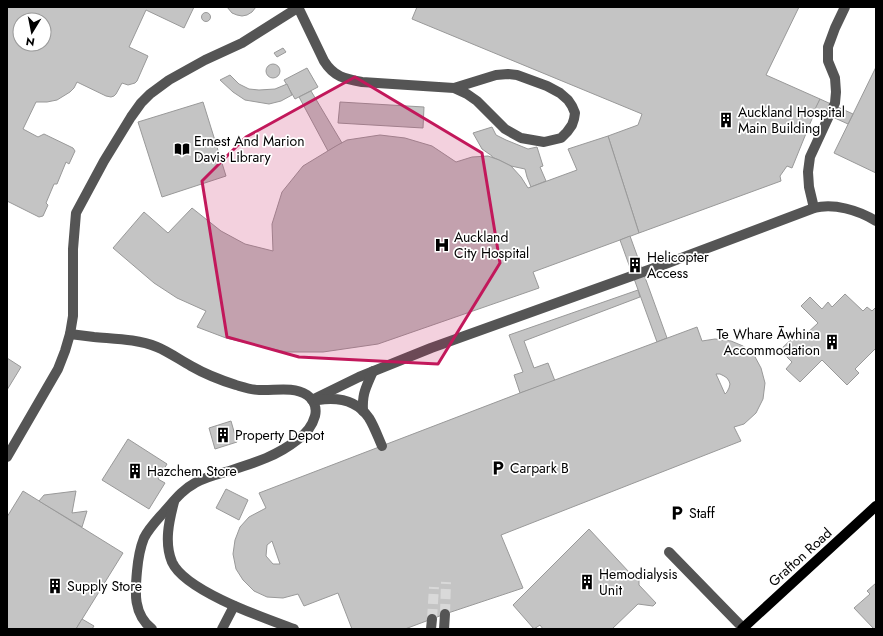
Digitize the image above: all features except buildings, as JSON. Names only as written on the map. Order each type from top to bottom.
[{"type":"main road","name":"Grafton Road","points":[[742,629],[876,506]]},
{"type":"lane","points":[[7,457],[58,369],[66,351],[73,316],[73,250],[76,213],[104,161],[131,117],[141,103],[150,94],[169,80],[205,60],[242,43],[299,7],[328,68],[340,77],[362,82],[454,88],[496,75],[517,75],[547,86],[560,93],[572,106],[574,119],[570,128],[561,138],[544,142],[521,138],[505,129],[477,101],[454,88]]},
{"type":"lane","points":[[814,208],[808,172],[810,157],[835,103],[835,78],[828,61],[828,48],[845,7]]},
{"type":"lane","points":[[312,400],[373,371],[432,348],[668,263],[814,208],[833,206],[847,209],[876,221]]},
{"type":"lane","points":[[70,334],[125,339],[142,343],[157,348],[192,367],[223,381],[238,386],[259,390],[296,391],[308,396],[315,406],[316,411],[309,429],[285,449],[265,459],[205,478],[195,483],[181,493],[154,524],[144,538],[137,566],[135,593],[136,605],[139,613],[152,629]]},
{"type":"lane","points":[[363,411],[364,392],[373,371]]},
{"type":"lane","points":[[312,400],[328,398],[349,401],[363,411],[368,417],[382,446]]},
{"type":"lane","points":[[175,500],[171,512],[168,546],[173,563],[178,571],[193,584],[234,606],[294,629]]},
{"type":"lane","points":[[669,552],[742,629]]},
{"type":"lane","points":[[222,629],[234,606]]},
{"type":"lane","points":[[444,629],[445,614]]},
{"type":"highlighted area","points":[[355,77],[482,153],[500,263],[438,364],[299,357],[227,337],[202,181],[246,137]]},
{"type":"tunnel","points":[[445,614],[446,582]]},
{"type":"tunnel","points":[[432,619],[434,587]]},
{"type":"place","name":"Auckland Hospital Main Building","points":[[726,120]]},
{"type":"place","name":"Ernest And Marion Davis Library","points":[[182,149]]},
{"type":"place","name":"Auckland City Hospital","points":[[442,245]]},
{"type":"place","name":"Helicopter Access","points":[[635,265]]},
{"type":"place","name":"Te Whare Āwhina Accommodation","points":[[832,342]]},
{"type":"place","name":"Property Depot","points":[[223,435]]},
{"type":"place","name":"Carpark B","points":[[498,468]]},
{"type":"place","name":"Hazchem Store","points":[[135,471]]},
{"type":"place","name":"Staff","points":[[677,513]]},
{"type":"place","name":"Hemodialysis Unit","points":[[587,582]]},
{"type":"place","name":"Supply Store","points":[[55,586]]}]
